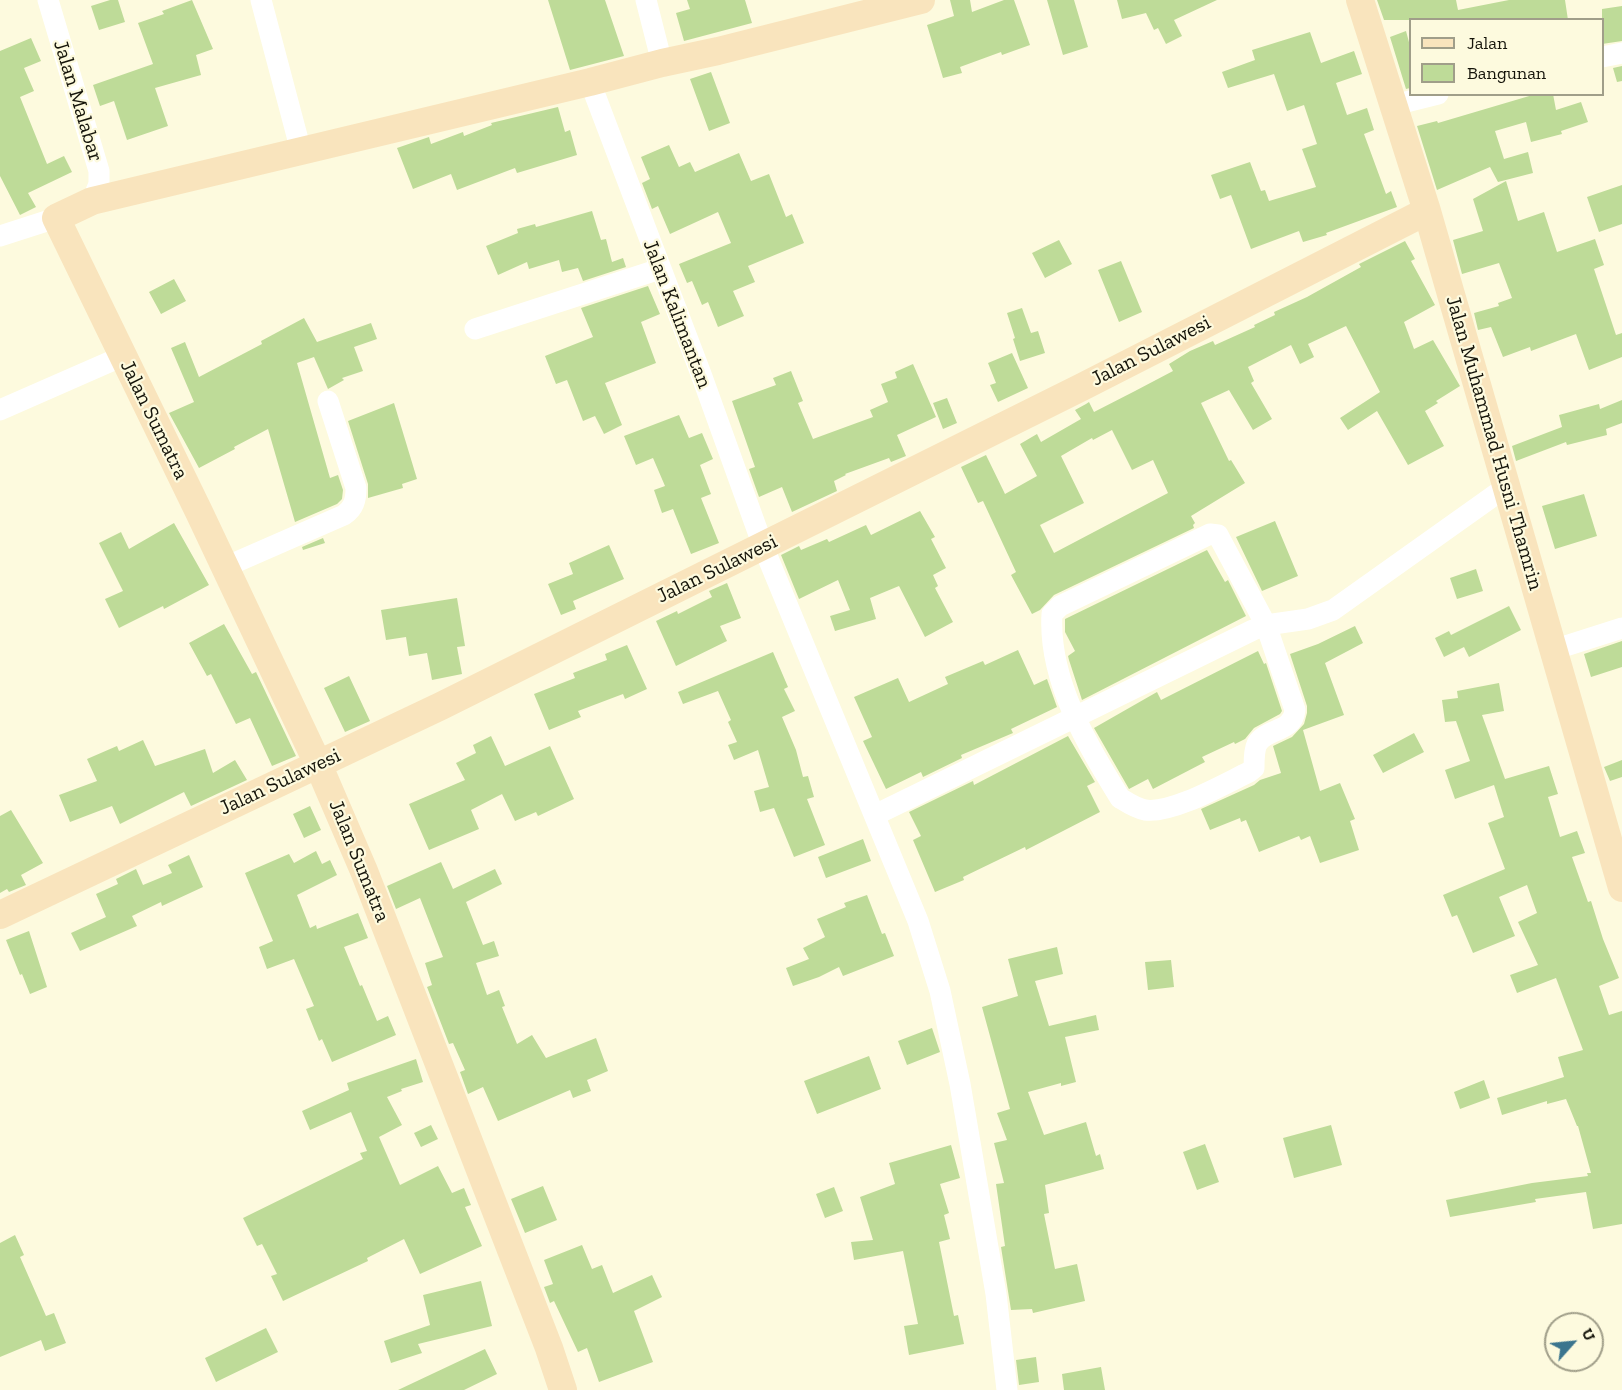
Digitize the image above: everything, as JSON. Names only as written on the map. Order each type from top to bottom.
[{"type":"street","name":"Jalan Malabar","points":[[48,0],[99,171],[99,184],[92,201]]},
{"type":"street","points":[[261,0],[301,151]]},
{"type":"street","points":[[646,0],[662,63]]},
{"type":"street","points":[[0,237],[56,218],[92,201],[921,0]]},
{"type":"street","name":"Jalan Muhammad Husni Thamrin","points":[[1360,0],[1427,211],[1622,888]]},
{"type":"street","points":[[1604,57],[1622,53]]},
{"type":"street","name":"Jalan Kalimantan","points":[[590,82],[701,374],[763,546],[918,921],[940,991],[960,1084],[994,1284],[1007,1390]]},
{"type":"street","points":[[1394,105],[1430,96]]},
{"type":"street","name":"Jalan Sulawesi","points":[[0,915],[441,706],[1427,211]]},
{"type":"street","name":"Jalan Sumatra","points":[[56,218],[318,764],[368,881],[549,1348],[563,1390]]},
{"type":"street","points":[[475,329],[660,269]]},
{"type":"street","points":[[0,410],[123,356]]},
{"type":"street","points":[[225,567],[344,515],[352,507],[356,498],[356,488],[328,401]]},
{"type":"street","points":[[875,815],[1266,625],[1308,619],[1334,610],[1506,487]]},
{"type":"street","points":[[1216,534],[1266,625],[1295,710],[1288,725],[1260,741],[1256,747],[1254,768],[1164,809],[1143,810],[1131,806],[1120,798],[1075,717],[1053,653],[1052,614],[1060,606],[1204,537],[1216,534]]},
{"type":"street","points":[[1553,650],[1622,628]]},
{"type":"building","points":[[118,0],[125,22],[99,30],[91,6]]},
{"type":"building","points":[[192,0],[213,49],[196,55],[201,75],[155,88],[168,126],[127,140],[114,101],[100,106],[93,85],[153,64],[138,23],[164,14],[162,11]]},
{"type":"building","points":[[548,0],[605,0],[624,56],[570,70]]},
{"type":"building","points":[[687,0],[745,0],[752,23],[684,41],[676,13],[690,9]]},
{"type":"building","points":[[950,0],[970,0],[972,12],[1004,0],[1014,0],[1030,45],[1002,55],[1001,52],[960,67],[962,73],[943,78],[927,25],[954,16]]},
{"type":"building","points":[[1047,0],[1074,0],[1088,47],[1063,55]]},
{"type":"building","points":[[1117,0],[1217,0],[1174,20],[1182,36],[1166,44],[1158,28],[1154,30],[1146,13],[1122,19]]},
{"type":"building","points":[[1377,0],[1456,0],[1458,10],[1509,0],[1565,0],[1568,18],[1409,18],[1409,20],[1384,20]]},
{"type":"building","points":[[1622,6],[1622,41],[1604,44],[1602,9]]},
{"type":"building","points":[[1406,31],[1409,42],[1409,88],[1406,89],[1390,37]]},
{"type":"building","points":[[1310,32],[1321,63],[1354,51],[1362,74],[1336,83],[1347,115],[1367,108],[1374,130],[1364,134],[1386,194],[1391,191],[1397,207],[1326,233],[1327,235],[1303,242],[1299,231],[1251,249],[1231,195],[1220,199],[1211,175],[1250,162],[1261,191],[1265,190],[1269,201],[1316,187],[1302,149],[1317,144],[1304,105],[1287,111],[1274,74],[1228,88],[1222,72],[1255,60],[1252,50]]},
{"type":"building","points":[[31,38],[41,61],[24,68],[34,91],[20,97],[47,164],[64,156],[72,172],[28,193],[36,207],[20,215],[0,176],[0,51]]},
{"type":"building","points":[[1622,66],[1622,81],[1617,82],[1613,68]]},
{"type":"building","points":[[711,72],[730,123],[709,131],[690,79]]},
{"type":"building","points":[[1529,96],[1553,96],[1556,110],[1581,102],[1588,122],[1561,131],[1562,134],[1531,142],[1526,122],[1495,131],[1504,159],[1528,152],[1533,173],[1498,182],[1490,167],[1437,190],[1417,126],[1437,121],[1438,123]]},
{"type":"building","points":[[558,107],[565,132],[570,130],[577,155],[517,173],[515,168],[457,190],[451,174],[413,189],[397,148],[429,137],[431,144],[463,132],[464,136],[492,125],[491,123]]},
{"type":"building","points":[[669,145],[679,167],[690,162],[695,172],[739,153],[751,181],[769,174],[786,217],[792,214],[804,243],[748,266],[755,282],[733,291],[744,316],[718,327],[708,302],[702,305],[692,281],[687,283],[679,264],[731,243],[718,212],[670,234],[658,206],[652,209],[642,183],[650,179],[641,157]]},
{"type":"building","points":[[1506,181],[1518,221],[1544,212],[1557,252],[1595,239],[1604,265],[1594,269],[1616,335],[1622,333],[1622,357],[1589,370],[1576,334],[1531,351],[1530,347],[1503,357],[1491,327],[1478,330],[1474,313],[1499,306],[1498,303],[1512,298],[1499,263],[1462,274],[1453,240],[1483,231],[1473,199]]},
{"type":"building","points":[[1622,185],[1622,224],[1599,232],[1587,197]]},
{"type":"building","points":[[592,211],[601,240],[606,239],[612,262],[623,258],[626,267],[583,281],[578,268],[562,272],[559,260],[529,269],[527,262],[498,275],[486,246],[518,233],[517,229],[535,224],[536,227]]},
{"type":"building","points":[[1059,240],[1072,264],[1045,278],[1032,253]]},
{"type":"building","points":[[1405,241],[1415,259],[1411,261],[1435,305],[1404,322],[1414,349],[1433,340],[1460,386],[1425,411],[1444,446],[1408,465],[1377,411],[1348,430],[1340,418],[1380,392],[1346,326],[1308,344],[1314,357],[1300,364],[1291,345],[1248,367],[1254,381],[1251,383],[1272,419],[1253,430],[1229,390],[1201,403],[1229,461],[1231,460],[1245,483],[1191,516],[1195,523],[1194,528],[1054,595],[1040,610],[1032,614],[1011,575],[1016,572],[983,501],[978,503],[961,467],[986,455],[1005,494],[1037,476],[1020,444],[1037,434],[1041,442],[1081,419],[1075,410],[1089,402],[1094,412],[1173,371],[1169,364],[1190,351],[1213,341],[1215,345],[1255,327],[1254,325],[1275,315],[1274,312],[1307,297],[1361,267],[1359,264]],"holes":[[[1112,430],[1132,470],[1153,460],[1168,493],[1054,553],[1040,525],[1084,503],[1061,456],[1092,438],[1093,440]]]},
{"type":"building","points":[[1121,261],[1142,312],[1119,322],[1098,270]]},
{"type":"building","points":[[174,279],[186,301],[161,314],[149,292]]},
{"type":"building","points":[[648,286],[660,314],[641,322],[656,363],[605,383],[622,425],[604,434],[595,416],[583,421],[567,380],[556,384],[545,356],[593,337],[581,308]]},
{"type":"building","points":[[1022,308],[1031,333],[1038,331],[1045,353],[1020,361],[1007,313]]},
{"type":"building","points":[[304,318],[317,342],[371,323],[377,339],[354,347],[363,371],[342,378],[344,380],[328,389],[314,357],[297,363],[330,478],[338,475],[343,490],[342,499],[337,504],[295,522],[268,429],[199,468],[169,413],[194,402],[171,348],[185,342],[199,377],[262,344],[261,341]]},
{"type":"building","points":[[1012,353],[1028,388],[998,402],[990,385],[996,383],[988,363]]},
{"type":"building","points":[[913,364],[936,417],[897,435],[906,456],[891,462],[889,458],[845,474],[834,481],[837,491],[792,512],[782,487],[759,497],[749,469],[755,467],[732,401],[776,385],[773,378],[791,371],[803,401],[798,403],[813,439],[873,417],[870,410],[888,402],[881,384],[897,378],[895,372]]},
{"type":"building","points":[[947,398],[957,423],[943,429],[933,403]]},
{"type":"building","points":[[1622,400],[1622,423],[1606,429],[1607,435],[1567,445],[1566,442],[1516,461],[1512,446],[1562,427],[1559,415],[1599,404],[1600,409]]},
{"type":"building","points":[[394,403],[417,479],[402,484],[403,488],[368,498],[368,484],[348,421]]},
{"type":"building","points":[[679,415],[689,438],[702,433],[713,459],[700,465],[711,494],[701,498],[719,543],[691,554],[673,509],[662,513],[654,490],[665,486],[653,458],[636,465],[624,436]]},
{"type":"building","points":[[1584,494],[1597,536],[1555,549],[1542,506]]},
{"type":"building","points":[[920,511],[935,537],[931,539],[946,568],[933,575],[938,586],[935,588],[953,622],[925,637],[899,586],[870,598],[876,619],[835,631],[830,616],[850,610],[838,580],[799,599],[781,555],[799,546],[801,550],[827,539],[829,542],[866,525],[871,535]]},
{"type":"building","points":[[1275,521],[1298,576],[1262,591],[1236,537]]},
{"type":"building","points":[[174,523],[209,585],[164,609],[163,606],[119,628],[105,599],[123,591],[99,543],[121,532],[129,549]]},
{"type":"building","points":[[323,538],[325,543],[303,550],[302,547]]},
{"type":"building","points":[[609,545],[624,579],[573,601],[576,609],[561,615],[548,584],[573,574],[569,563]]},
{"type":"building","points":[[1207,550],[1225,582],[1228,580],[1246,616],[1082,700],[1068,656],[1075,651],[1065,632],[1065,619]]},
{"type":"building","points":[[1476,569],[1483,591],[1457,599],[1450,578]]},
{"type":"building","points":[[727,583],[741,618],[720,626],[727,641],[676,666],[656,621],[677,611],[678,614],[712,597],[709,591]]},
{"type":"building","points":[[457,598],[465,646],[457,647],[462,674],[432,680],[427,653],[409,656],[406,637],[386,640],[381,610]]},
{"type":"building","points":[[1509,606],[1521,630],[1469,657],[1464,647],[1444,657],[1435,638],[1449,631],[1451,635]]},
{"type":"building","points":[[224,624],[252,674],[256,672],[296,756],[272,766],[250,718],[236,724],[211,674],[207,676],[189,643]]},
{"type":"building","points":[[1355,626],[1363,643],[1325,663],[1344,715],[1303,730],[1320,791],[1340,783],[1355,819],[1350,821],[1359,850],[1320,863],[1310,836],[1301,840],[1299,836],[1259,852],[1246,820],[1241,822],[1240,818],[1210,830],[1201,809],[1254,785],[1260,780],[1281,773],[1273,746],[1292,737],[1304,724],[1307,706],[1290,654],[1318,644]]},
{"type":"building","points":[[1622,641],[1622,667],[1591,677],[1584,654]]},
{"type":"building","points":[[627,645],[647,689],[625,699],[623,694],[578,711],[581,717],[549,730],[534,694],[575,678],[573,673],[607,660],[605,654]]},
{"type":"building","points":[[1018,650],[1034,685],[1047,679],[1057,707],[1011,729],[1013,733],[961,755],[962,758],[923,777],[921,772],[886,789],[863,741],[872,737],[854,697],[898,678],[909,702],[948,684],[945,677],[983,661],[985,665]]},
{"type":"building","points":[[1258,651],[1264,664],[1266,663],[1282,711],[1280,714],[1254,728],[1245,739],[1202,757],[1205,762],[1153,789],[1148,779],[1129,789],[1094,728],[1157,692],[1161,700]]},
{"type":"building","points":[[773,652],[788,687],[784,689],[795,711],[782,717],[796,750],[803,777],[808,776],[814,797],[807,799],[825,845],[794,857],[774,808],[760,812],[754,791],[769,787],[758,750],[734,760],[728,745],[737,742],[728,722],[731,720],[718,691],[683,704],[678,692]]},
{"type":"building","points":[[349,676],[370,721],[345,732],[324,688]]},
{"type":"building","points":[[1499,683],[1504,711],[1482,715],[1505,779],[1549,766],[1558,794],[1548,797],[1560,837],[1577,831],[1585,853],[1572,857],[1619,978],[1599,986],[1609,1015],[1622,1011],[1622,1224],[1593,1229],[1586,1192],[1535,1199],[1536,1202],[1450,1217],[1446,1200],[1532,1183],[1588,1176],[1587,1173],[1591,1173],[1578,1126],[1566,1099],[1547,1104],[1547,1101],[1502,1115],[1497,1098],[1564,1077],[1558,1057],[1583,1050],[1556,978],[1517,993],[1510,975],[1538,965],[1518,922],[1537,913],[1527,885],[1499,897],[1515,936],[1473,953],[1457,915],[1452,917],[1443,895],[1505,869],[1488,823],[1504,817],[1494,785],[1455,799],[1445,770],[1470,761],[1456,721],[1445,722],[1442,700],[1458,698],[1457,691]]},
{"type":"building","points":[[1414,733],[1424,752],[1383,773],[1373,755]]},
{"type":"building","points":[[491,736],[505,766],[550,746],[574,799],[538,816],[536,812],[515,821],[502,794],[471,810],[479,829],[429,850],[409,804],[465,780],[456,763],[476,753],[473,745]]},
{"type":"building","points":[[1068,736],[1095,782],[1087,786],[1100,812],[1026,850],[1025,847],[963,877],[964,880],[935,892],[913,840],[921,836],[909,812],[973,781],[974,785]]},
{"type":"building","points":[[143,740],[155,766],[205,749],[213,773],[235,760],[247,780],[191,806],[184,792],[120,824],[112,806],[70,822],[59,795],[97,781],[87,759],[117,746],[119,751]]},
{"type":"building","points":[[1622,760],[1622,777],[1610,781],[1604,767]]},
{"type":"building","points":[[310,806],[321,830],[304,838],[293,814]]},
{"type":"building","points":[[11,810],[43,863],[21,875],[26,885],[0,893],[0,816]]},
{"type":"building","points":[[863,839],[871,861],[826,878],[818,857]]},
{"type":"building","points":[[316,851],[322,864],[330,860],[337,875],[297,895],[310,928],[316,925],[317,929],[358,913],[368,938],[344,947],[377,1021],[388,1016],[396,1035],[332,1062],[322,1039],[319,1041],[306,1009],[314,1006],[294,959],[267,969],[259,947],[273,941],[245,873],[289,854],[294,863]]},
{"type":"building","points":[[189,855],[203,887],[162,906],[161,902],[132,916],[137,926],[80,951],[71,933],[106,917],[96,894],[118,884],[116,879],[136,869],[143,885],[172,873],[168,865]]},
{"type":"building","points":[[441,862],[453,889],[495,869],[502,884],[466,902],[483,945],[494,941],[499,956],[476,963],[487,995],[499,990],[505,1006],[502,1007],[517,1044],[532,1035],[546,1058],[596,1038],[608,1071],[587,1080],[591,1091],[573,1098],[570,1090],[498,1121],[483,1087],[468,1094],[460,1072],[465,1070],[453,1043],[449,1044],[427,987],[432,985],[425,963],[443,957],[420,898],[396,909],[387,886]]},
{"type":"building","points":[[867,895],[882,934],[885,933],[894,956],[843,976],[839,967],[793,986],[786,968],[809,959],[803,948],[825,937],[817,919],[846,907],[844,903]]},
{"type":"building","points":[[29,931],[47,987],[30,994],[6,940]]},
{"type":"building","points":[[1057,947],[1063,974],[1035,981],[1049,1026],[1096,1015],[1099,1030],[1065,1037],[1076,1082],[1061,1086],[1061,1083],[1028,1092],[1044,1135],[1086,1122],[1096,1156],[1100,1154],[1104,1169],[1045,1185],[1049,1213],[1044,1214],[1055,1269],[1077,1264],[1085,1301],[1033,1313],[1032,1309],[1011,1310],[1001,1247],[1005,1246],[996,1184],[1004,1183],[994,1143],[1007,1140],[997,1113],[1010,1109],[982,1007],[1018,996],[1008,959]]},
{"type":"building","points":[[1171,960],[1174,987],[1148,990],[1145,962]]},
{"type":"building","points":[[932,1028],[940,1052],[907,1065],[898,1041]]},
{"type":"building","points":[[869,1056],[881,1089],[817,1114],[804,1081]]},
{"type":"building","points":[[416,1059],[423,1082],[401,1089],[402,1091],[387,1097],[402,1125],[379,1137],[400,1185],[438,1166],[452,1193],[464,1188],[471,1205],[465,1207],[482,1246],[420,1274],[404,1239],[367,1258],[368,1261],[283,1301],[271,1276],[277,1274],[262,1244],[257,1246],[243,1218],[363,1159],[360,1153],[367,1151],[351,1112],[310,1130],[302,1111],[349,1090],[347,1083]]},
{"type":"building","points":[[1484,1080],[1490,1098],[1460,1109],[1454,1092]]},
{"type":"building","points":[[431,1125],[438,1139],[421,1147],[414,1133]]},
{"type":"building","points":[[1331,1125],[1342,1165],[1294,1178],[1283,1138]]},
{"type":"building","points":[[1205,1144],[1219,1182],[1197,1190],[1183,1152]]},
{"type":"building","points":[[951,1145],[960,1178],[940,1184],[949,1213],[944,1215],[950,1239],[939,1242],[954,1316],[958,1315],[964,1344],[909,1355],[904,1326],[918,1324],[903,1251],[854,1260],[851,1242],[873,1240],[860,1197],[895,1184],[889,1163]]},
{"type":"building","points":[[543,1186],[557,1220],[525,1233],[511,1199]]},
{"type":"building","points":[[834,1187],[843,1211],[825,1218],[816,1194]]},
{"type":"building","points":[[15,1235],[24,1255],[20,1257],[46,1316],[54,1313],[66,1343],[45,1351],[41,1340],[0,1357],[0,1243]]},
{"type":"building","points":[[582,1245],[592,1269],[602,1265],[613,1293],[652,1275],[662,1297],[634,1311],[653,1362],[599,1382],[587,1348],[578,1352],[554,1301],[550,1303],[544,1287],[553,1284],[544,1260]]},
{"type":"building","points":[[481,1281],[492,1326],[418,1344],[422,1353],[391,1363],[384,1341],[430,1325],[423,1295]]},
{"type":"building","points":[[266,1328],[278,1352],[216,1382],[205,1358]]},
{"type":"building","points":[[485,1349],[497,1374],[464,1390],[398,1390]]},
{"type":"building","points":[[1036,1357],[1039,1382],[1019,1385],[1016,1360]]},
{"type":"building","points":[[1101,1367],[1105,1390],[1064,1390],[1062,1374]]}]
